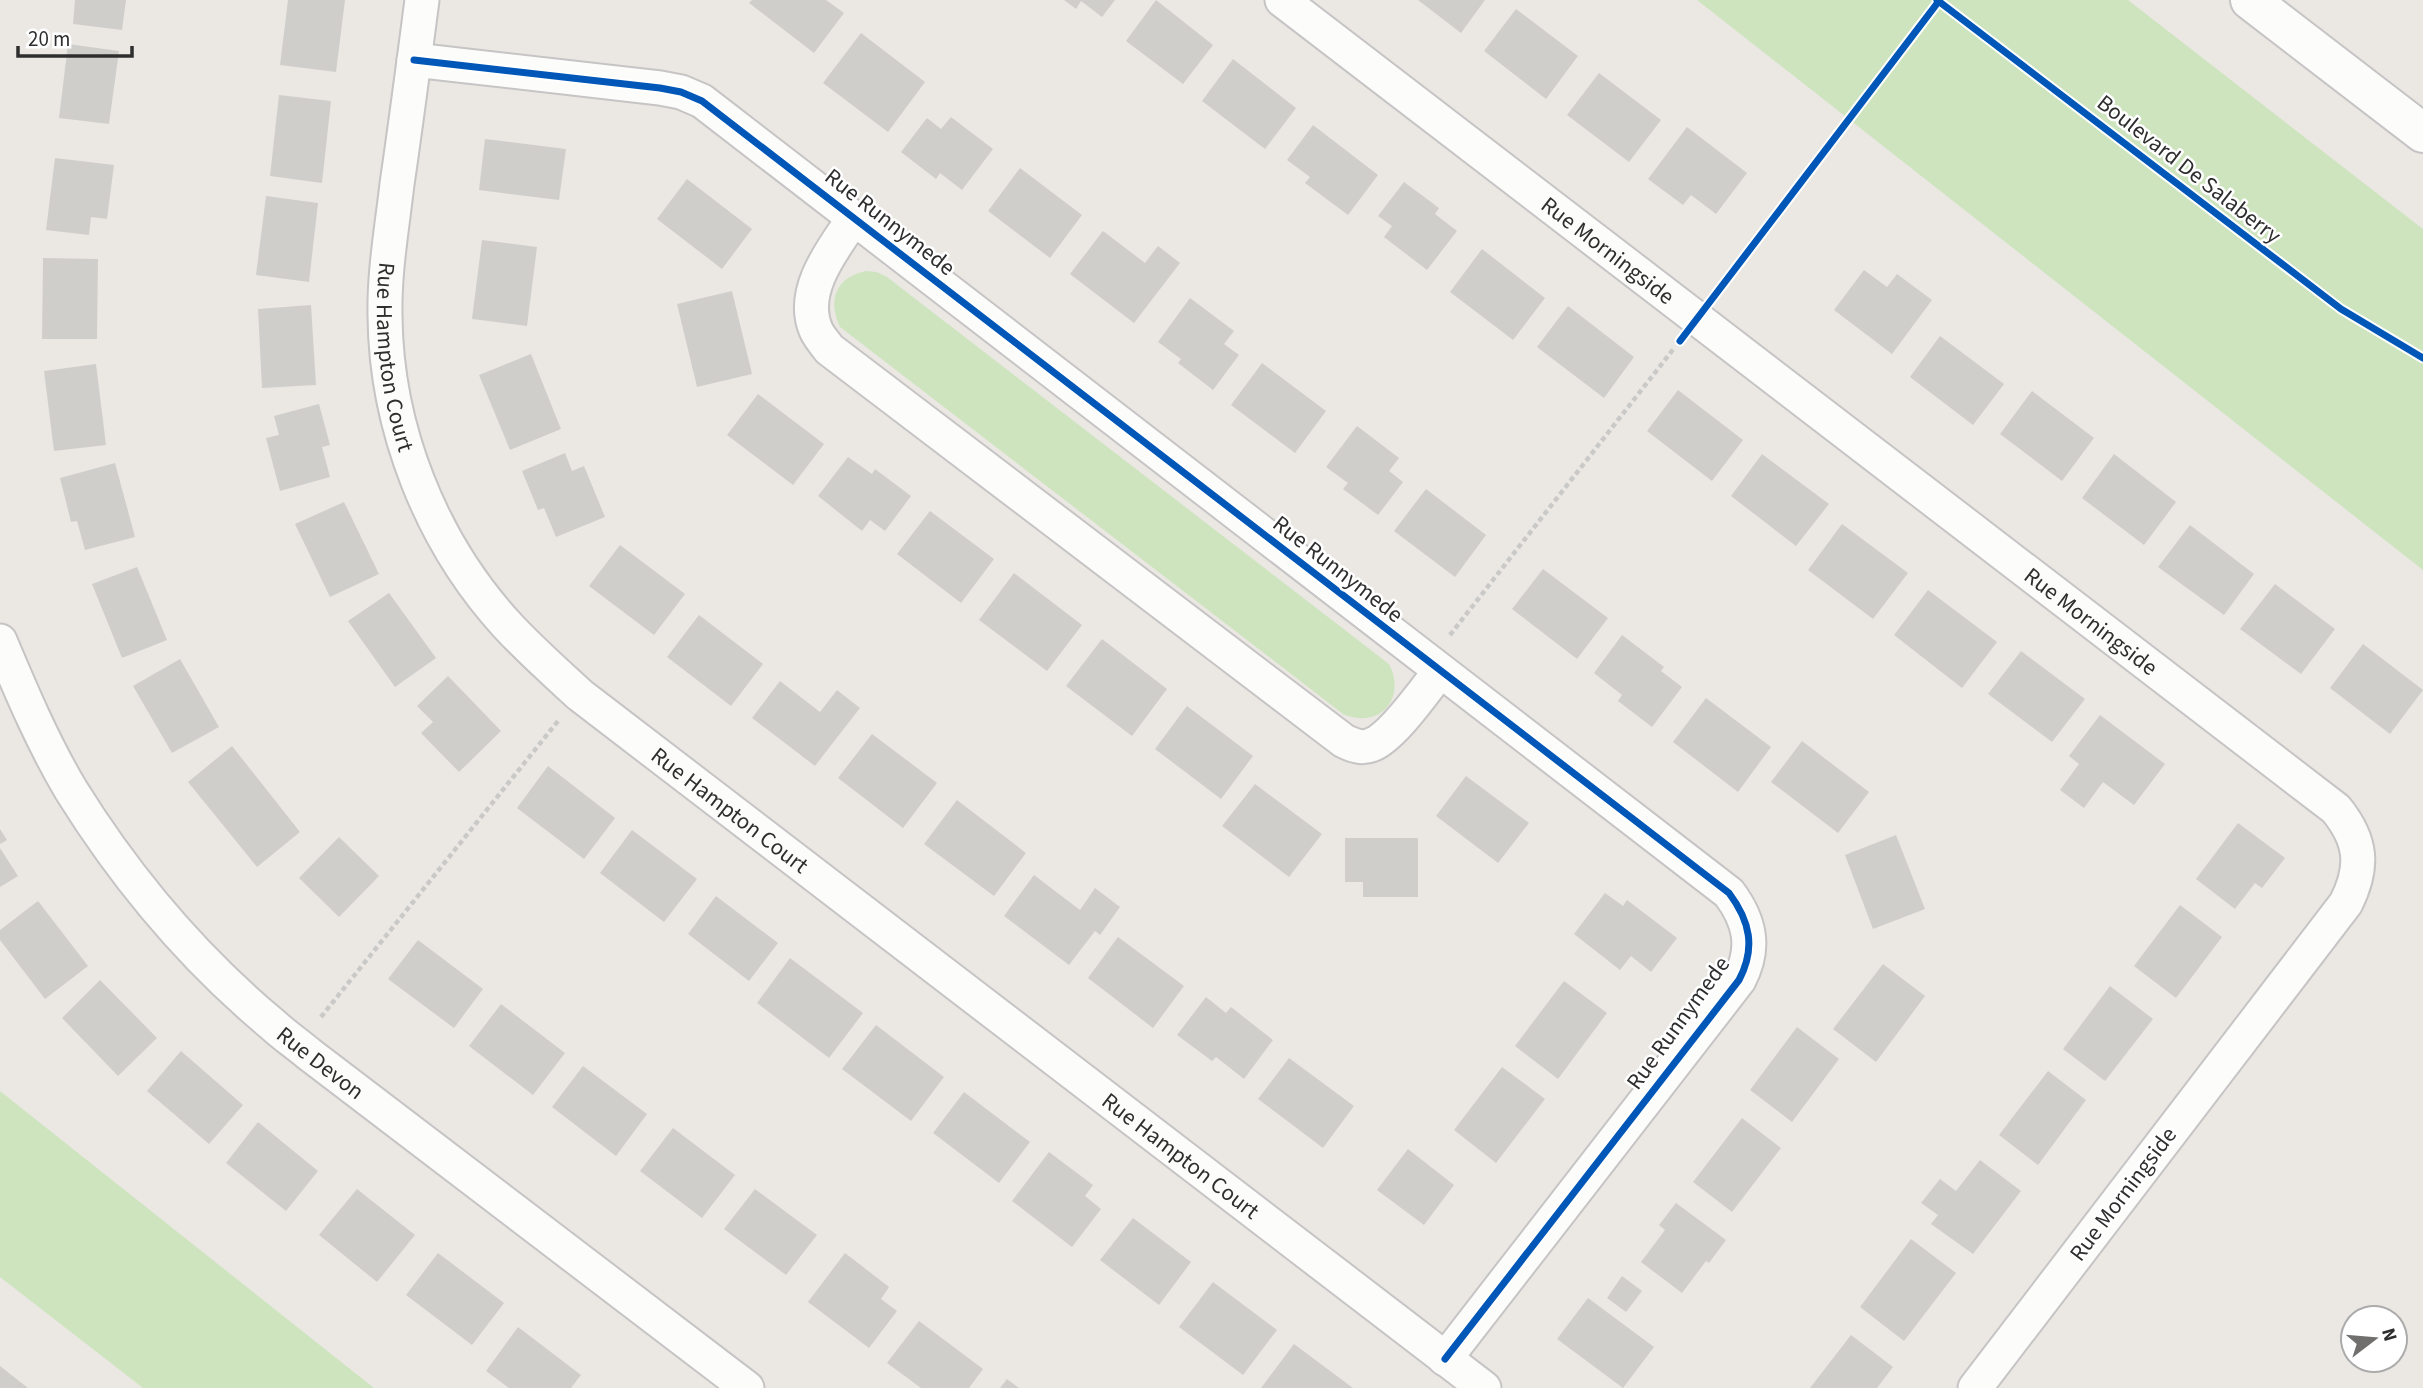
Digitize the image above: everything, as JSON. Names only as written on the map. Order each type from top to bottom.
[{"type":"street","name":"Rue Hampton Court","points":[[422,0],[387,267],[385,316],[392,399],[403,440],[422,492],[449,544],[475,585],[506,624],[580,695],[1483,1388]]},
{"type":"street","name":"Rue Morningside","points":[[1282,0],[1688,330],[2336,809],[2348,824],[2358,853],[2358,870],[2346,903],[1975,1388]]},
{"type":"street","points":[[2250,0],[2423,133]]},
{"type":"street","name":"Rue Runnymede","points":[[414,60],[660,88],[681,92],[702,101],[1729,894],[1740,908],[1747,927],[1747,964],[1739,980],[1445,1359]]},
{"type":"street","name":"Rue Runnymede","points":[[854,218],[831,252],[814,287],[811,311],[816,331],[829,349],[1344,741],[1356,747],[1369,747],[1381,740],[1418,701],[1440,671]]},
{"type":"street","name":"Rue Devon","points":[[0,640],[28,707],[70,788],[113,853],[160,913],[200,957],[272,1024],[747,1388]]},
{"type":"path","points":[[1930,12],[1938,0],[1949,9]]},
{"type":"path","points":[[1448,639],[1688,330]]},
{"type":"path","points":[[316,1023],[580,695]]},
{"type":"green space","points":[[1697,0],[2128,0],[2423,229],[2423,570]]},
{"type":"green space","points":[[866,271],[887,277],[1389,664],[1394,677],[1394,689],[1386,708],[1368,718],[1343,714],[840,327],[834,308],[837,291],[847,278]]},
{"type":"green space","points":[[0,1091],[374,1388],[143,1388],[0,1277]]},
{"type":"building","points":[[75,0],[126,0],[122,30],[73,24]]},
{"type":"building","points":[[288,0],[345,0],[336,72],[280,65]]},
{"type":"building","points":[[752,0],[826,0],[844,13],[814,53],[749,3]]},
{"type":"building","points":[[1064,0],[1115,0],[1102,17],[1081,1],[1076,9]]},
{"type":"building","points":[[1156,0],[1213,45],[1183,84],[1126,41]]},
{"type":"building","points":[[1418,0],[1485,0],[1461,33]]},
{"type":"building","points":[[1516,9],[1578,56],[1546,99],[1484,51]]},
{"type":"building","points":[[861,33],[925,82],[888,132],[823,83]]},
{"type":"building","points":[[68,44],[119,51],[109,124],[59,118]]},
{"type":"building","points":[[1233,59],[1296,108],[1265,149],[1202,101]]},
{"type":"building","points":[[1599,73],[1661,120],[1629,162],[1567,115]]},
{"type":"building","points":[[279,95],[331,101],[322,183],[270,176]]},
{"type":"building","points":[[951,117],[993,149],[962,190],[940,173],[936,179],[901,152],[927,118],[941,129]]},
{"type":"building","points":[[1313,125],[1378,175],[1348,215],[1305,183],[1310,177],[1287,160]]},
{"type":"building","points":[[1687,127],[1747,173],[1716,214],[1691,195],[1683,205],[1648,179]]},
{"type":"building","points":[[485,139],[566,149],[559,200],[479,190]]},
{"type":"building","points":[[55,158],[114,165],[107,219],[91,217],[89,235],[46,230]]},
{"type":"building","points":[[1020,168],[1082,215],[1050,258],[988,211]]},
{"type":"building","points":[[687,179],[752,229],[722,269],[657,219]]},
{"type":"building","points":[[1404,182],[1439,208],[1435,214],[1457,231],[1427,270],[1384,237],[1392,226],[1378,216]]},
{"type":"building","points":[[266,196],[318,203],[309,282],[256,275]]},
{"type":"building","points":[[1103,231],[1145,263],[1158,246],[1180,263],[1134,323],[1070,274]]},
{"type":"building","points":[[482,240],[537,247],[527,326],[472,319]]},
{"type":"building","points":[[1482,249],[1545,298],[1513,340],[1450,292]]},
{"type":"building","points":[[43,258],[98,259],[97,339],[42,339]]},
{"type":"building","points":[[1864,270],[1887,287],[1897,274],[1932,300],[1892,354],[1834,310]]},
{"type":"building","points":[[732,291],[752,374],[697,387],[677,304]]},
{"type":"building","points":[[1190,298],[1234,331],[1224,344],[1239,355],[1213,390],[1178,363],[1181,359],[1158,342]]},
{"type":"building","points":[[311,305],[316,385],[262,388],[258,309]]},
{"type":"building","points":[[1568,306],[1634,357],[1604,398],[1537,347]]},
{"type":"building","points":[[1940,336],[2004,384],[1973,425],[1910,377]]},
{"type":"building","points":[[531,354],[561,429],[510,450],[479,375]]},
{"type":"building","points":[[1262,363],[1326,411],[1295,453],[1231,405]]},
{"type":"building","points":[[96,364],[106,445],[54,451],[44,371]]},
{"type":"building","points":[[1678,390],[1743,440],[1712,481],[1647,431]]},
{"type":"building","points":[[2032,391],[2094,438],[2062,481],[2000,434]]},
{"type":"building","points":[[758,394],[824,444],[793,485],[727,435]]},
{"type":"building","points":[[319,404],[330,445],[322,447],[330,477],[280,491],[266,438],[279,435],[274,416]]},
{"type":"building","points":[[1357,426],[1399,458],[1389,471],[1403,482],[1378,515],[1343,489],[1348,483],[1326,467]]},
{"type":"building","points":[[565,453],[572,471],[584,466],[605,517],[556,537],[544,508],[538,510],[522,471]]},
{"type":"building","points":[[1762,454],[1829,504],[1796,546],[1731,496]]},
{"type":"building","points":[[2114,454],[2176,502],[2144,545],[2082,498]]},
{"type":"building","points":[[848,457],[872,474],[875,469],[911,496],[885,531],[870,520],[862,531],[818,496]]},
{"type":"building","points":[[115,463],[135,537],[85,550],[77,521],[71,522],[60,478]]},
{"type":"building","points":[[1426,489],[1486,535],[1455,577],[1394,531]]},
{"type":"building","points":[[344,502],[379,574],[330,597],[295,524]]},
{"type":"building","points":[[930,511],[994,559],[961,603],[897,554]]},
{"type":"building","points":[[1842,524],[1908,573],[1873,619],[1808,570]]},
{"type":"building","points":[[2190,525],[2254,574],[2224,615],[2158,567]]},
{"type":"building","points":[[620,545],[685,594],[654,635],[589,586]]},
{"type":"building","points":[[137,567],[167,640],[122,658],[92,584]]},
{"type":"building","points":[[1543,569],[1608,618],[1577,659],[1512,609]]},
{"type":"building","points":[[1014,573],[1082,625],[1047,671],[979,620]]},
{"type":"building","points":[[2275,584],[2335,629],[2301,674],[2240,629]]},
{"type":"building","points":[[1928,590],[1997,642],[1962,688],[1894,635]]},
{"type":"building","points":[[389,593],[436,658],[395,687],[348,621]]},
{"type":"building","points":[[699,615],[763,664],[731,706],[667,657]]},
{"type":"building","points":[[1622,635],[1664,667],[1661,671],[1682,687],[1652,727],[1618,701],[1622,695],[1594,673]]},
{"type":"building","points":[[1102,639],[1167,689],[1132,736],[1066,686]]},
{"type":"building","points":[[2363,644],[2423,690],[2390,734],[2330,688]]},
{"type":"building","points":[[2021,651],[2085,699],[2052,742],[1988,694]]},
{"type":"building","points":[[180,659],[219,727],[172,753],[133,686]]},
{"type":"building","points":[[448,676],[501,731],[459,772],[421,733],[433,722],[417,706]]},
{"type":"building","points":[[780,681],[820,712],[837,690],[860,708],[815,766],[752,718]]},
{"type":"building","points":[[1706,698],[1771,747],[1738,792],[1673,742]]},
{"type":"building","points":[[1187,706],[1253,756],[1221,799],[1155,749]]},
{"type":"building","points":[[2100,715],[2165,764],[2134,805],[2103,782],[2084,808],[2060,790],[2079,764],[2069,756]]},
{"type":"building","points":[[872,734],[937,783],[903,828],[838,778]]},
{"type":"building","points":[[1802,741],[1869,792],[1838,833],[1771,782]]},
{"type":"building","points":[[232,746],[300,832],[257,867],[188,782]]},
{"type":"building","points":[[548,766],[615,818],[584,859],[517,808]]},
{"type":"building","points":[[1466,776],[1529,823],[1498,863],[1436,816]]},
{"type":"building","points":[[1255,784],[1322,834],[1289,877],[1222,826]]},
{"type":"building","points":[[957,800],[1026,853],[994,896],[924,844]]},
{"type":"building","points":[[2238,823],[2285,858],[2262,888],[2255,883],[2235,909],[2196,879]]},
{"type":"building","points":[[0,829],[7,840],[0,844]]},
{"type":"building","points":[[632,830],[697,879],[664,922],[600,873]]},
{"type":"building","points":[[1896,835],[1925,909],[1873,929],[1845,855]]},
{"type":"building","points":[[339,837],[379,876],[339,917],[299,878]]},
{"type":"building","points":[[1345,838],[1418,838],[1418,897],[1363,897],[1363,882],[1345,882]]},
{"type":"building","points":[[0,848],[18,876],[0,887]]},
{"type":"building","points":[[1034,875],[1080,910],[1095,888],[1120,907],[1100,935],[1095,931],[1069,965],[1004,916]]},
{"type":"building","points":[[1605,893],[1623,906],[1627,900],[1677,938],[1651,972],[1631,956],[1620,970],[1574,934]]},
{"type":"building","points":[[716,896],[778,943],[749,981],[688,934]]},
{"type":"building","points":[[38,901],[88,966],[45,999],[0,940],[0,930]]},
{"type":"building","points":[[2180,905],[2222,937],[2176,998],[2134,966]]},
{"type":"building","points":[[1118,937],[1184,986],[1153,1028],[1088,978]]},
{"type":"building","points":[[418,940],[483,989],[454,1028],[388,979]]},
{"type":"building","points":[[790,958],[863,1013],[829,1058],[757,1003]]},
{"type":"building","points":[[1883,964],[1925,996],[1876,1062],[1833,1029]]},
{"type":"building","points":[[100,980],[157,1038],[118,1076],[62,1018]]},
{"type":"building","points":[[1564,981],[1607,1013],[1558,1079],[1515,1046]]},
{"type":"building","points":[[2110,986],[2153,1019],[2105,1081],[2063,1049]]},
{"type":"building","points":[[1206,997],[1226,1013],[1231,1007],[1273,1040],[1244,1079],[1216,1057],[1212,1061],[1177,1035]]},
{"type":"building","points":[[501,1004],[565,1053],[533,1095],[469,1046]]},
{"type":"building","points":[[876,1025],[944,1077],[911,1121],[842,1069]]},
{"type":"building","points":[[1797,1027],[1839,1059],[1792,1122],[1750,1090]]},
{"type":"building","points":[[181,1051],[243,1105],[209,1144],[147,1091]]},
{"type":"building","points":[[1289,1058],[1354,1106],[1323,1148],[1258,1099]]},
{"type":"building","points":[[583,1066],[647,1114],[616,1156],[552,1107]]},
{"type":"building","points":[[1502,1067],[1545,1099],[1496,1163],[1454,1130]]},
{"type":"building","points":[[2048,1071],[2086,1100],[2038,1165],[1999,1135]]},
{"type":"building","points":[[964,1092],[1030,1142],[999,1183],[933,1133]]},
{"type":"building","points":[[1742,1118],[1781,1148],[1732,1212],[1693,1182]]},
{"type":"building","points":[[258,1122],[318,1171],[286,1211],[226,1163]]},
{"type":"building","points":[[673,1128],[735,1175],[702,1218],[640,1171]]},
{"type":"building","points":[[1408,1149],[1454,1185],[1424,1225],[1377,1190]]},
{"type":"building","points":[[1049,1152],[1093,1185],[1085,1196],[1101,1209],[1072,1247],[1012,1201]]},
{"type":"building","points":[[1980,1160],[2021,1191],[1973,1254],[1931,1224],[1938,1215],[1921,1203],[1940,1179],[1956,1191]]},
{"type":"building","points":[[357,1189],[415,1235],[377,1282],[319,1235]]},
{"type":"building","points":[[755,1189],[817,1235],[786,1275],[724,1229]]},
{"type":"building","points":[[1676,1203],[1726,1240],[1682,1293],[1641,1262],[1665,1230],[1659,1225]]},
{"type":"building","points":[[1133,1218],[1191,1262],[1159,1305],[1100,1260]]},
{"type":"building","points":[[1911,1239],[1956,1273],[1904,1341],[1860,1307]]},
{"type":"building","points":[[438,1253],[504,1303],[472,1345],[406,1295]]},
{"type":"building","points":[[845,1253],[889,1287],[881,1299],[897,1311],[869,1348],[808,1302]]},
{"type":"building","points":[[1622,1276],[1642,1291],[1626,1312],[1607,1298]]},
{"type":"building","points":[[1213,1282],[1277,1330],[1243,1375],[1179,1327]]},
{"type":"building","points":[[1588,1298],[1654,1347],[1623,1388],[1557,1339]]},
{"type":"building","points":[[919,1321],[983,1369],[969,1388],[921,1388],[887,1363]]},
{"type":"building","points":[[518,1327],[581,1375],[571,1388],[509,1388],[486,1371]]},
{"type":"building","points":[[1851,1335],[1893,1367],[1877,1388],[1810,1388]]},
{"type":"building","points":[[1294,1344],[1353,1388],[1261,1388]]},
{"type":"building","points":[[0,1366],[28,1388],[0,1388]]},
{"type":"building","points":[[1007,1379],[1019,1388],[1000,1388]]},
{"type":"cycle path","name":"Boulevard De Salaberry","points":[[1937,0],[2341,309],[2423,358]]},
{"type":"cycle path","points":[[1680,341],[1939,1]]},
{"type":"cycle path","points":[[414,60],[660,88],[681,92],[702,101],[1729,893],[1742,914],[1748,935],[1748,957],[1739,980],[1445,1359]]}]
